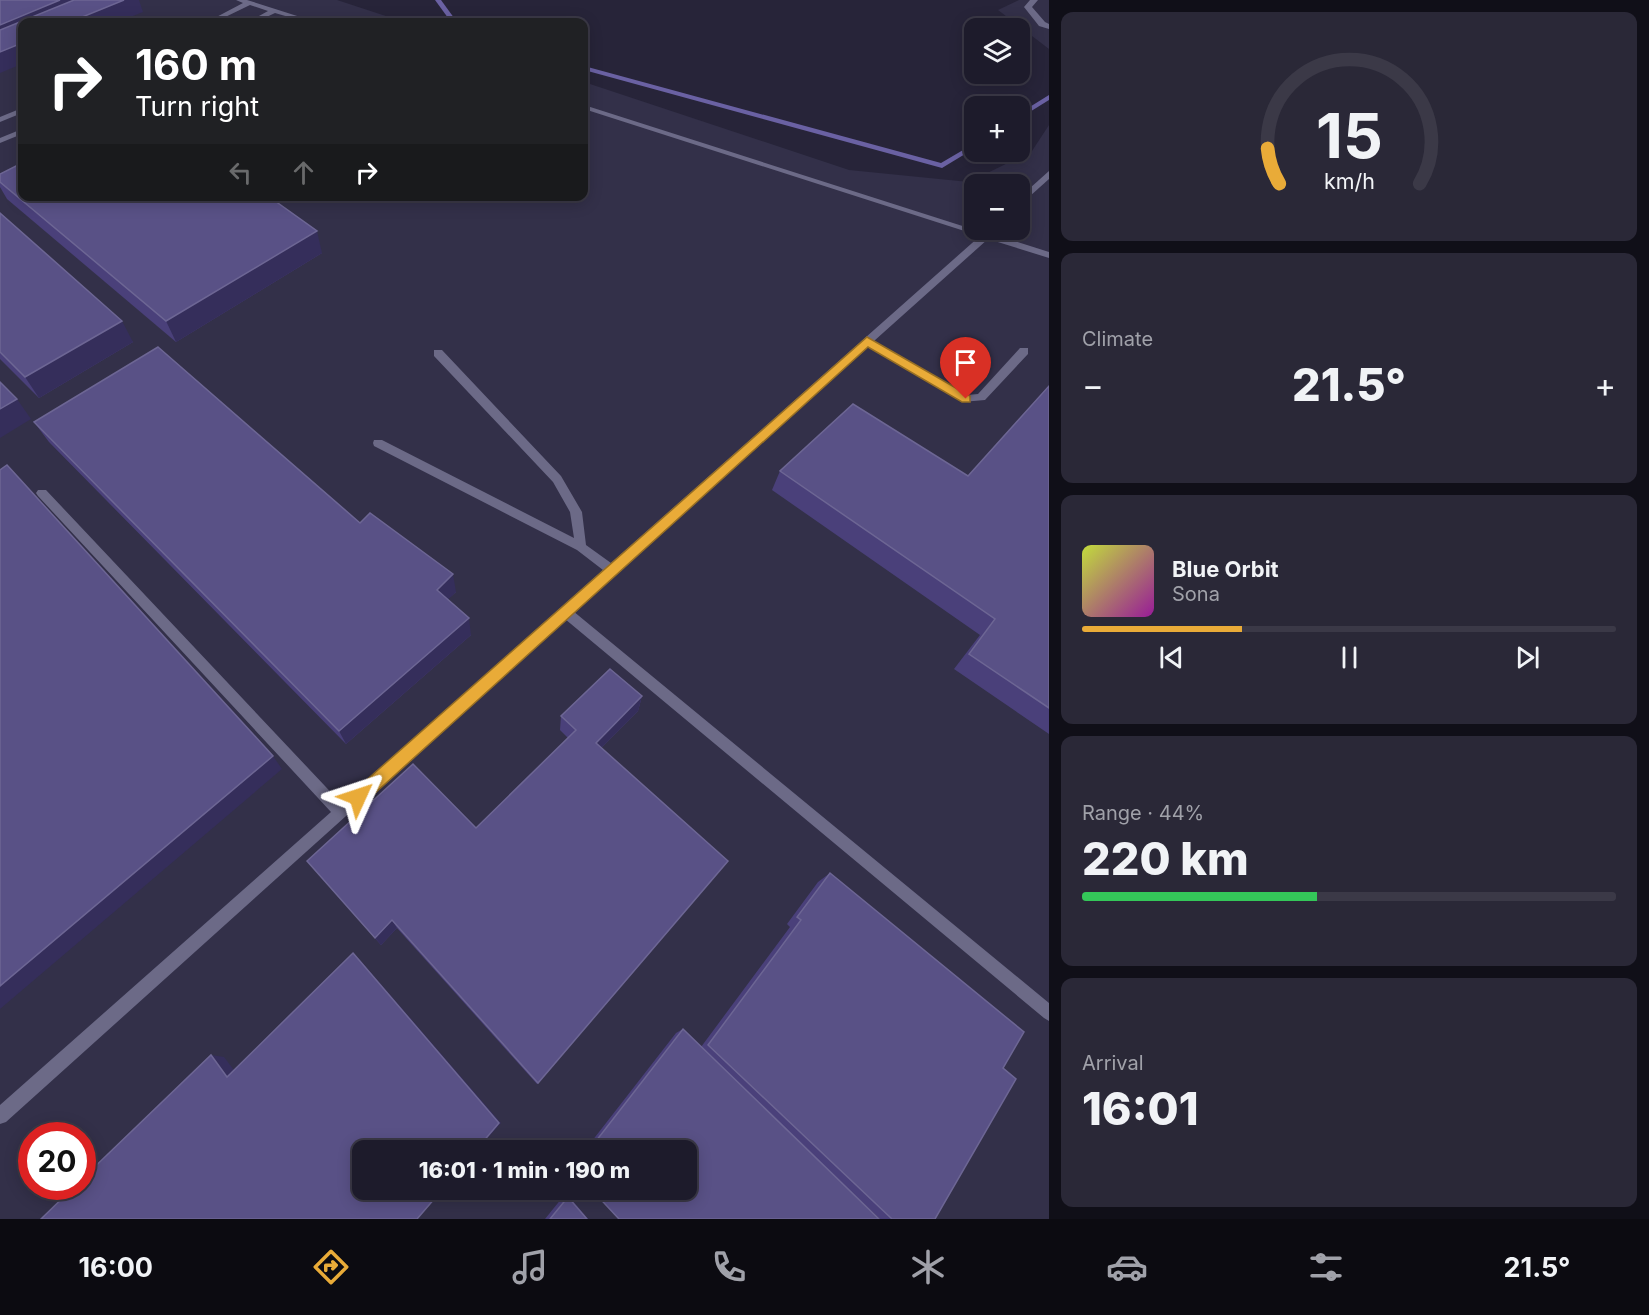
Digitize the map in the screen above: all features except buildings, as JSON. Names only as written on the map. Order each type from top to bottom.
[{"type":"lane","points":[[240,0],[298,18]]},
{"type":"lane","points":[[257,18],[270,10],[279,0]]},
{"type":"lane","points":[[1034,0],[1028,7],[1042,24],[1049,27]]},
{"type":"lane","points":[[218,18],[249,3]]},
{"type":"lane","points":[[588,108],[964,224]]},
{"type":"lane","points":[[0,120],[18,112]]},
{"type":"lane","points":[[0,141],[18,133]]},
{"type":"lane","points":[[1030,192],[1049,174]]},
{"type":"lane","points":[[0,1116],[980,240]]},
{"type":"lane","points":[[1010,240],[1049,255]]},
{"type":"lane","points":[[867,341],[966,399],[981,397],[1024,351]]},
{"type":"lane","points":[[438,353],[557,479],[576,512],[581,547]]},
{"type":"lane","points":[[378,443],[581,547],[611,569]]},
{"type":"lane","points":[[42,493],[341,813]]},
{"type":"lane","points":[[564,611],[1049,1013]]},
{"type":"shaded area","points":[[0,0],[337,0],[392,18],[18,18],[18,201],[588,201],[588,83],[849,170],[964,182],[964,240],[1030,240],[1030,174],[985,174],[1010,162],[1030,162],[1030,152],[1049,125],[1049,1219],[0,1219]]},
{"type":"shaded area","points":[[1019,0],[1049,0],[1049,49],[1030,34],[1030,18],[1008,18],[998,10]]},
{"type":"waterway","points":[[438,0],[451,18]]},
{"type":"waterway","points":[[588,69],[942,166],[964,152]]},
{"type":"waterway","points":[[1030,109],[1049,97]]},
{"type":"route","points":[[358,797],[867,341],[966,399]]}]
